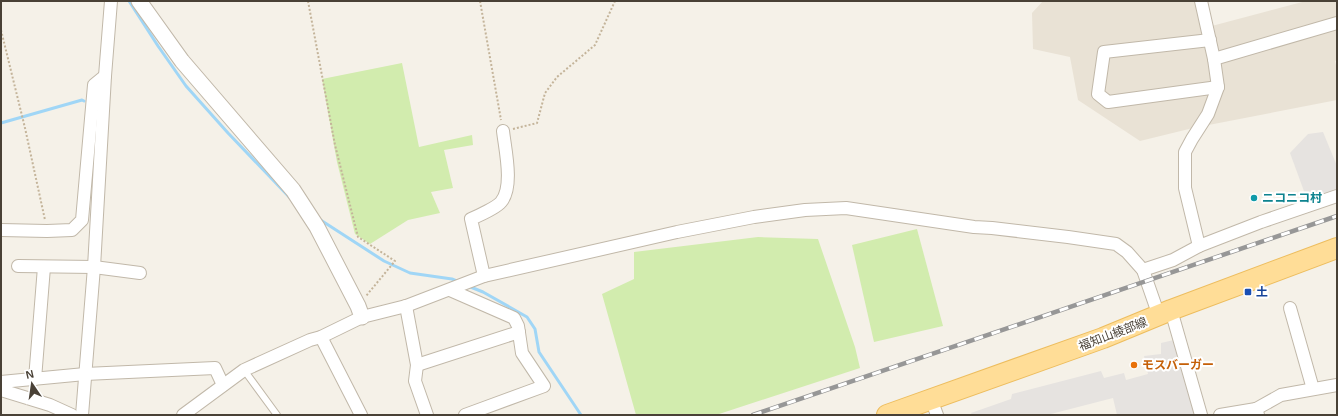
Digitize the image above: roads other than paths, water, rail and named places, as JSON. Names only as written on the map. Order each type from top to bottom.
[{"type":"main road","name":"福知山綾部線","points":[[887,415],[934,407],[1165,313],[1337,248]]},
{"type":"street","points":[[82,415],[94,267],[105,76],[111,1]]},
{"type":"street","points":[[139,1],[182,61],[294,190],[317,227],[360,311]]},
{"type":"street","points":[[1199,246],[1185,188],[1185,152],[1208,114],[1218,87],[1214,59],[1201,1]]},
{"type":"street","points":[[1214,59],[1337,23]]},
{"type":"street","points":[[1210,40],[1104,52],[1098,94],[1108,102],[1218,87]]},
{"type":"street","points":[[1,230],[72,230],[82,220],[94,85],[105,76]]},
{"type":"street","points":[[480,278],[471,219],[501,202],[506,190],[508,173],[503,131]]},
{"type":"street","points":[[1143,270],[1173,260],[1199,246],[1261,222],[1337,196]]},
{"type":"street","points":[[183,415],[244,370],[310,340],[321,337],[360,311],[406,306],[480,278],[677,232],[805,210],[846,208],[974,228],[992,228],[1116,244],[1127,252],[1143,270],[1165,313],[1201,415]]},
{"type":"street","points":[[18,266],[94,267],[140,273]]},
{"type":"street","points":[[35,379],[44,267]]},
{"type":"street","points":[[453,288],[514,318],[518,326],[522,353],[544,386],[465,415]]},
{"type":"street","points":[[406,306],[418,365],[415,381],[427,415]]},
{"type":"street","points":[[1290,308],[1313,390]]},
{"type":"street","points":[[418,365],[519,332]]},
{"type":"street","points":[[321,337],[361,415]]},
{"type":"street","points":[[1,382],[85,374],[215,368],[223,385]]},
{"type":"street","points":[[1220,415],[1257,412],[1281,395],[1337,385]]},
{"type":"street","points":[[1,390],[50,405],[72,415]]},
{"type":"lane","points":[[244,370],[276,415]]},
{"type":"waterway","points":[[129,1],[186,86],[228,133],[293,201]]},
{"type":"waterway","points":[[1,123],[82,100],[84,101]]},
{"type":"waterway","points":[[319,219],[384,261],[410,273],[452,279],[459,282]]},
{"type":"waterway","points":[[468,286],[483,292],[527,317],[535,329],[539,352],[581,415]]},
{"type":"railway","points":[[753,415],[1337,216]]},
{"type":"place","name":"ニコニコ村","points":[[1254,198]]},
{"type":"place","name":"土","points":[[1248,292]]},
{"type":"place","name":"モスバーガー","points":[[1134,365]]}]
